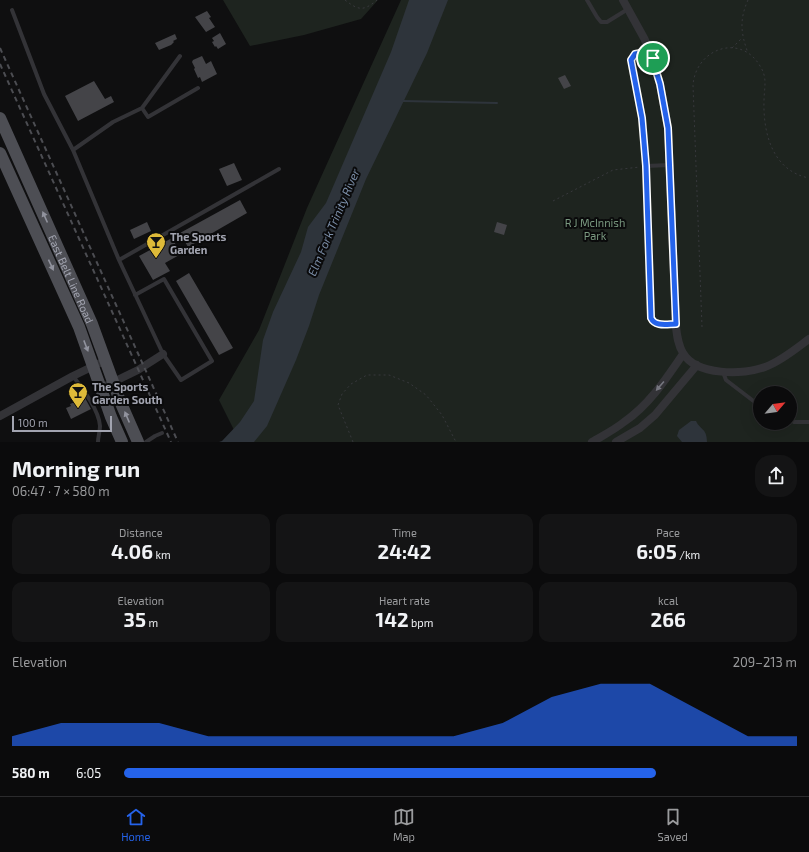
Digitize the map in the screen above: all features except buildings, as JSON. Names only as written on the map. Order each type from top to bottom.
[{"type":"main road","name":"East Belt Line Road","points":[[0,118],[86,309],[136,438]]},
{"type":"main road","name":"East Belt Line Road","points":[[0,153],[68,302],[94,365],[121,441]]},
{"type":"street","points":[[623,0],[650,51],[660,84],[668,128],[677,341],[683,354],[697,366],[707,369],[728,372],[757,369],[766,367],[809,339]]},
{"type":"street","points":[[101,388],[138,370],[163,354]]},
{"type":"street","points":[[592,442],[624,422],[643,406],[666,380],[683,354]]},
{"type":"street","points":[[0,416],[73,376],[106,360]]},
{"type":"street","points":[[616,442],[640,428],[655,415],[697,366]]},
{"type":"lane","points":[[587,0],[601,22],[607,22],[628,9]]},
{"type":"lane","points":[[12,10],[44,94],[73,150],[119,260],[135,295],[163,354],[180,380],[212,361],[164,279],[135,295]]},
{"type":"lane","points":[[650,51],[635,54],[631,60],[642,118],[646,166],[651,318],[653,322],[657,324],[676,324]]},
{"type":"lane","points":[[73,150],[113,122],[142,108],[180,56]]},
{"type":"lane","points":[[142,108],[148,117],[198,88]]},
{"type":"lane","points":[[646,166],[670,165]]},
{"type":"lane","points":[[119,260],[279,169]]},
{"type":"lane","points":[[723,371],[726,380],[753,401]]},
{"type":"lane","points":[[73,376],[90,400],[98,420],[100,426],[98,442]]},
{"type":"lane","points":[[797,422],[809,422]]},
{"type":"lane","points":[[146,442],[162,433]]},
{"type":"path","points":[[345,0],[360,9],[366,8],[376,0]]},
{"type":"path","points":[[748,0],[743,12],[741,24],[742,38],[748,53]]},
{"type":"path","points":[[732,48],[742,38]]},
{"type":"path","points":[[702,327],[694,79],[698,66],[707,56],[717,50],[732,48],[748,53],[760,64],[766,84],[764,107],[766,128],[774,152],[787,169],[802,177],[809,178]]},
{"type":"path","points":[[553,201],[613,170],[646,166]]},
{"type":"path","points":[[353,442],[338,405],[342,394],[351,384],[367,375],[389,376],[408,383],[426,395],[442,415],[456,442]]},
{"type":"green space","points":[[223,0],[378,0],[361,19],[304,35],[250,46]]},
{"type":"green space","name":"R J McInnish Park","points":[[401,0],[809,0],[809,442],[240,442],[219,400],[259,330],[307,208]]},
{"type":"water","name":"Elm Fork Trinity River","points":[[409,0],[448,0],[427,53],[366,179],[319,295],[296,360],[267,426],[254,442],[219,442],[222,441],[240,422],[254,401],[263,340],[273,312],[301,252],[308,227],[326,203],[391,52]]},
{"type":"water","points":[[691,421],[696,421],[705,432],[707,442],[682,442],[677,436],[679,430]]},
{"type":"waterway","points":[[403,101],[497,103]]},
{"type":"railway","points":[[0,48],[178,442]]},
{"type":"railway","points":[[0,64],[171,442]]},
{"type":"place","name":"The Sports Garden","points":[[156,259]]},
{"type":"place","name":"The Sports Garden South","points":[[78,409]]},
{"type":"route","points":[[650,51],[653,58],[660,84],[668,128],[676,324],[657,324],[653,322],[651,318],[646,166],[642,118],[631,60],[635,54],[650,51]]}]
